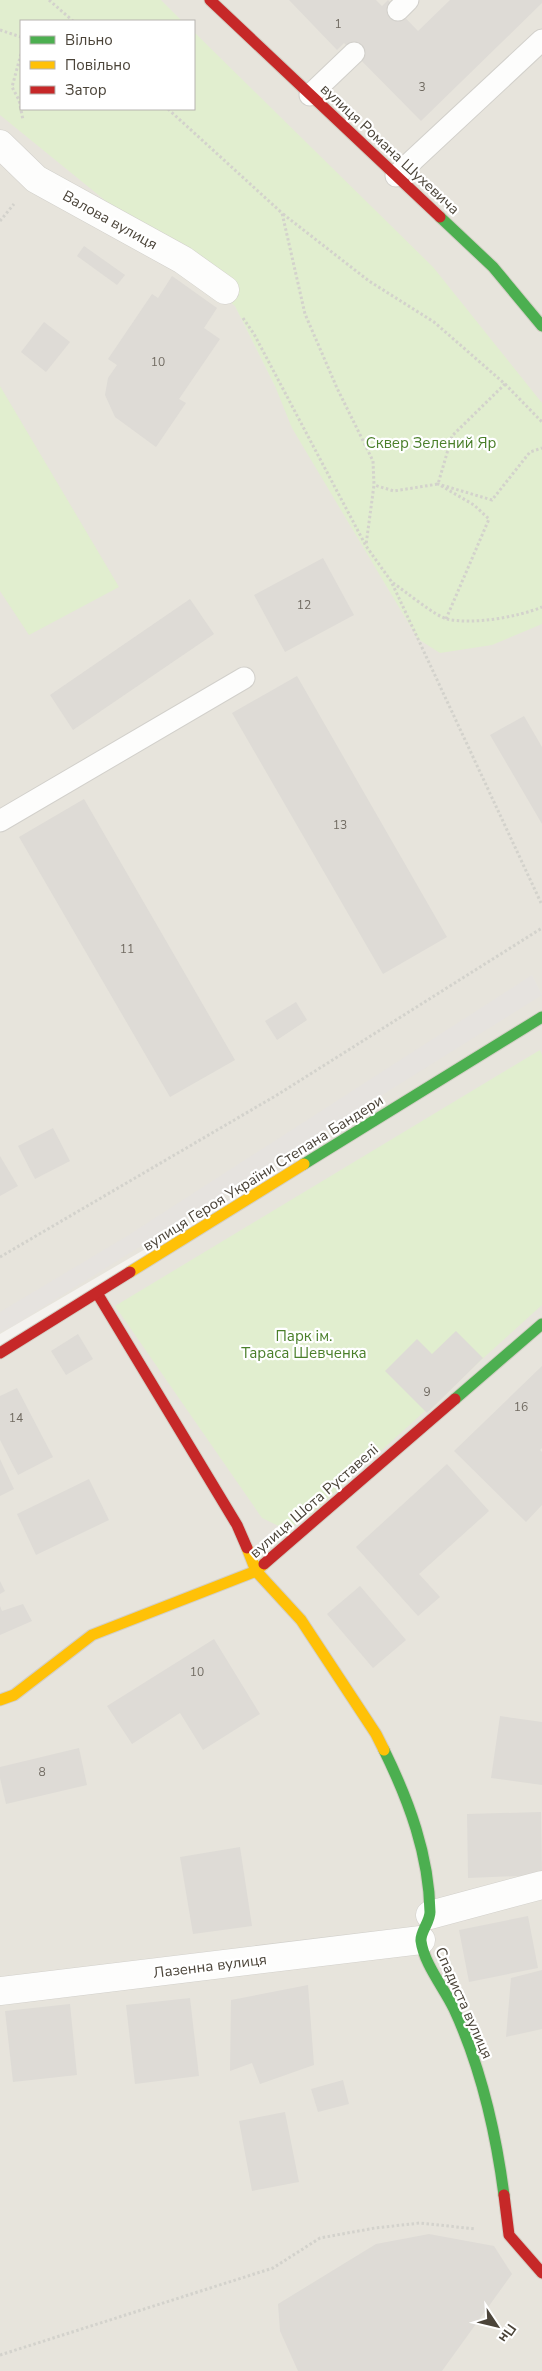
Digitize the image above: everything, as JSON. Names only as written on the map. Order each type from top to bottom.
[{"type":"street","name":"вулиця Романа Шухевича","points":[[210,0],[493,267],[542,326]]},
{"type":"street","name":"Валова вулиця","points":[[0,144],[36,179],[183,260],[225,290]]},
{"type":"street","name":"вулиця Героя України Степана Бандери","points":[[0,1353],[542,1017]]},
{"type":"street","points":[[97,1293],[237,1525],[256,1571]]},
{"type":"street","name":"вулиця Шота Руставелі","points":[[0,1700],[14,1695],[92,1636],[256,1571],[542,1324]]},
{"type":"street","name":"Спадиста вулиця","points":[[256,1571],[301,1620],[376,1734],[402,1787],[425,1857],[425,1928],[432,1970],[454,2009],[474,2060],[499,2160],[509,2235]]},
{"type":"street","name":"Лазенна вулиця","points":[[0,1991],[425,1928],[542,1885]]},
{"type":"street","points":[[509,2235],[542,2273]]},
{"type":"lane","points":[[396,176],[542,40]]},
{"type":"lane","points":[[310,95],[354,52]]},
{"type":"lane","points":[[0,820],[244,678]]},
{"type":"path","points":[[50,0],[72,20]]},
{"type":"path","points":[[0,30],[20,37]]},
{"type":"path","points":[[20,58],[12,87],[20,109]]},
{"type":"path","points":[[20,110],[24,126]]},
{"type":"path","points":[[169,110],[282,214],[369,281],[434,322],[505,384],[542,422]]},
{"type":"path","points":[[282,214],[305,314],[337,388],[373,462],[374,485],[366,546]]},
{"type":"path","points":[[225,290],[254,334],[366,546],[391,581],[542,905]]},
{"type":"path","points":[[438,484],[452,436],[505,384]]},
{"type":"path","points":[[374,485],[394,491],[438,484],[492,500],[530,452],[542,448]]},
{"type":"path","points":[[438,484],[474,504],[489,519],[446,619]]},
{"type":"path","points":[[391,581],[446,619],[481,620],[522,615],[542,607]]},
{"type":"path","points":[[0,1257],[277,1095],[542,928]]},
{"type":"path","points":[[0,2355],[273,2268],[320,2238],[376,2228],[420,2223],[509,2235]]},
{"type":"shaded area","points":[[0,0],[542,0],[542,2371],[0,2371],[0,1353],[525,1027],[0,1334]]},
{"type":"shaded area","points":[[532,975],[542,995],[13,1326],[0,1332],[0,1312],[127,1236]]},
{"type":"green space","name":"Сквер Зелений Яр","points":[[0,0],[161,0],[181,20],[20,20],[20,110],[195,110],[195,33],[433,267],[542,403],[542,624],[492,645],[440,653],[418,639],[292,428],[275,386],[235,306],[0,115]]},
{"type":"green space","points":[[0,386],[119,587],[29,635],[0,591]]},
{"type":"green space","name":"Парк ім. Тараса Шевченка","points":[[540,1050],[542,1055],[542,1305],[310,1515],[287,1530],[262,1518],[115,1306]]},
{"type":"building","points":[[289,0],[376,0],[382,6],[388,0],[418,31],[450,0],[542,0],[542,3],[421,121],[344,43],[337,50]]},
{"type":"building","points":[[84,246],[125,275],[117,285],[77,256]]},
{"type":"building","points":[[172,276],[217,308],[204,328],[220,339],[179,399],[186,403],[156,447],[115,417],[105,395],[108,378],[117,365],[108,359],[152,294],[158,298]]},
{"type":"building","points":[[44,322],[70,342],[46,372],[21,352]]},
{"type":"building","points":[[323,558],[354,615],[285,652],[254,595]]},
{"type":"building","points":[[190,599],[214,634],[73,730],[50,695]]},
{"type":"building","points":[[297,676],[447,937],[383,974],[232,713]]},
{"type":"building","points":[[524,716],[542,747],[542,824],[490,735]]},
{"type":"building","points":[[84,799],[235,1060],[170,1097],[19,837]]},
{"type":"building","points":[[296,1002],[307,1020],[277,1040],[265,1021]]},
{"type":"building","points":[[53,1128],[70,1161],[35,1179],[18,1146]]},
{"type":"building","points":[[0,1156],[18,1186],[0,1196]]},
{"type":"building","points":[[456,1331],[483,1358],[427,1413],[385,1371],[417,1339],[432,1354]]},
{"type":"building","points":[[78,1334],[93,1359],[66,1375],[51,1351]]},
{"type":"building","points":[[542,1366],[542,1448],[540,1450],[542,1452],[542,1505],[526,1522],[454,1451]]},
{"type":"building","points":[[17,1388],[53,1457],[18,1475],[0,1440],[0,1396]]},
{"type":"building","points":[[0,1459],[14,1489],[0,1496]]},
{"type":"building","points":[[447,1464],[489,1511],[419,1574],[440,1597],[418,1616],[356,1547]]},
{"type":"building","points":[[89,1479],[109,1520],[36,1555],[17,1514]]},
{"type":"building","points":[[0,1581],[5,1591],[0,1594]]},
{"type":"building","points":[[360,1586],[406,1640],[373,1668],[327,1614]]},
{"type":"building","points":[[23,1604],[32,1621],[0,1635],[0,1606],[2,1611]]},
{"type":"building","points":[[214,1639],[260,1714],[203,1750],[180,1713],[132,1744],[107,1706]]},
{"type":"building","points":[[500,1716],[542,1722],[542,1785],[491,1778]]},
{"type":"building","points":[[79,1748],[87,1785],[6,1804],[0,1778],[0,1767]]},
{"type":"building","points":[[541,1812],[542,1875],[468,1878],[467,1814]]},
{"type":"building","points":[[240,1847],[252,1926],[193,1934],[180,1857]]},
{"type":"building","points":[[528,1916],[538,1968],[469,1982],[459,1930]]},
{"type":"building","points":[[542,1970],[542,2029],[506,2037],[511,1978]]},
{"type":"building","points":[[308,1985],[314,2065],[260,2084],[252,2063],[230,2071],[231,2000]]},
{"type":"building","points":[[190,1998],[199,2076],[135,2084],[126,2005]]},
{"type":"building","points":[[70,2004],[77,2075],[13,2082],[5,2011]]},
{"type":"building","points":[[343,2080],[349,2104],[318,2112],[311,2089]]},
{"type":"building","points":[[285,2112],[299,2182],[252,2191],[239,2121]]},
{"type":"building","points":[[429,2234],[494,2246],[512,2274],[442,2371],[298,2371],[280,2331],[278,2304],[376,2244]]},
{"type":"traffic: fast","points":[[440,217],[493,267],[542,326]]},
{"type":"traffic: fast","points":[[304,1164],[542,1017]]},
{"type":"traffic: fast","points":[[455,1399],[542,1324]]},
{"type":"traffic: fast","points":[[384,1750],[402,1789],[422,1849],[429,1891],[430,1912],[421,1938],[423,1950],[430,1967],[454,2009],[472,2053],[492,2124],[504,2195]]},
{"type":"traffic: slow","points":[[130,1272],[304,1164]]},
{"type":"traffic: slow","points":[[247,1548],[256,1571],[301,1620],[376,1734],[384,1750]]},
{"type":"traffic: slow","points":[[0,1700],[14,1695],[92,1635],[256,1571],[264,1564]]},
{"type":"traffic: jam","points":[[210,0],[440,217]]},
{"type":"traffic: jam","points":[[0,1353],[130,1272]]},
{"type":"traffic: jam","points":[[97,1293],[237,1525],[247,1548]]},
{"type":"traffic: jam","points":[[264,1564],[455,1399]]},
{"type":"traffic: jam","points":[[504,2195],[509,2235],[542,2273]]}]
